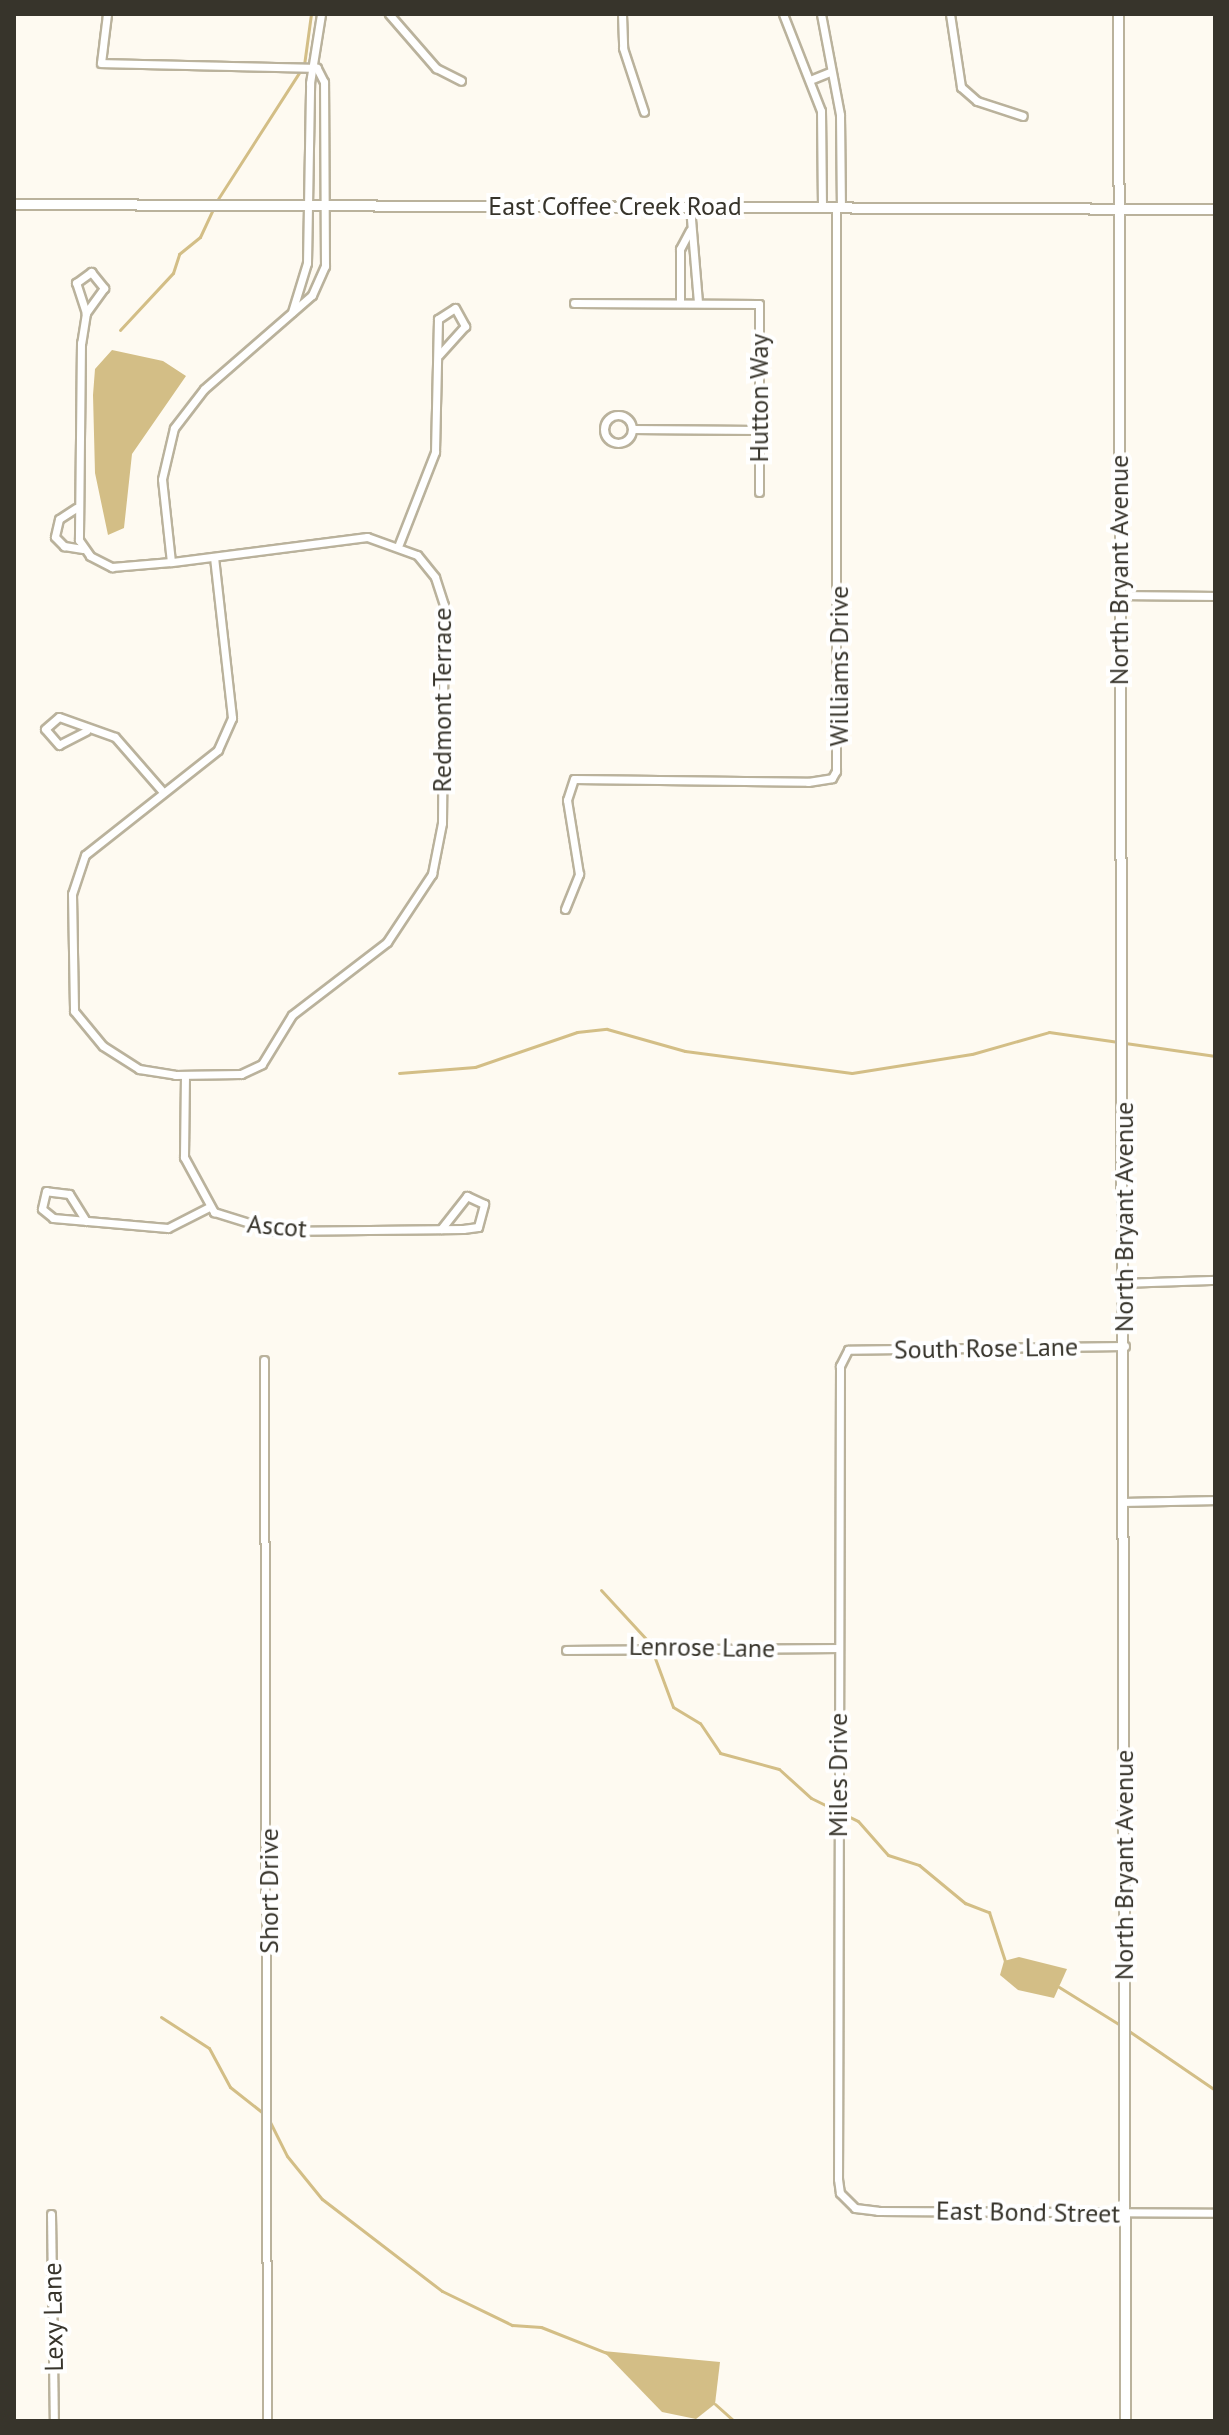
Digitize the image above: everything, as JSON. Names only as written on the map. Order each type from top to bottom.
[{"type":"street","points":[[107,14],[101,63],[317,68]]},
{"type":"street","points":[[291,314],[307,263],[310,83],[317,68],[321,14]]},
{"type":"street","points":[[389,14],[436,68],[461,81]]},
{"type":"street","points":[[622,14],[623,48],[644,112]]},
{"type":"street","points":[[783,14],[821,111],[822,207]]},
{"type":"street","points":[[821,14],[840,115],[839,207]]},
{"type":"street","points":[[950,14],[961,87],[977,101],[1023,116]]},
{"type":"street","name":"North Bryant Avenue","points":[[1118,14],[1125,1346],[1125,2421]]},
{"type":"street","points":[[171,562],[162,479],[174,428],[204,389],[312,295],[325,266],[324,82],[317,68]]},
{"type":"street","points":[[810,80],[830,72]]},
{"type":"street","name":"East Coffee Creek Road","points":[[14,204],[1215,209]]},
{"type":"street","points":[[574,303],[698,303],[698,249],[690,230],[690,207]]},
{"type":"street","name":"Williams Drive","points":[[565,909],[579,874],[567,800],[574,779],[808,782],[832,778],[836,771],[839,207]]},
{"type":"street","points":[[680,303],[680,249],[690,230]]},
{"type":"street","points":[[83,549],[76,508],[86,313],[76,283],[91,272],[104,288],[86,313]]},
{"type":"street","name":"Hutton Way","points":[[698,303],[759,304],[759,492]]},
{"type":"street","points":[[76,508],[59,519],[55,537],[64,546],[83,549],[120,568],[367,537],[399,544],[435,452],[438,319],[455,308],[465,326],[439,355]]},
{"type":"street","points":[[632,429],[618,443],[604,429],[618,415],[632,429],[759,430]]},
{"type":"street","name":"Redmont Terrace","points":[[214,557],[232,718],[218,750],[99,841],[76,874],[74,1011],[103,1046],[139,1069],[185,1075],[241,1074],[262,1064],[292,1015],[387,942],[432,874],[442,823],[444,605],[430,569],[399,544]]},
{"type":"street","points":[[1119,595],[1215,596]]},
{"type":"street","points":[[86,731],[59,745],[45,729],[59,717],[86,731],[115,737],[163,792]]},
{"type":"street","points":[[86,1221],[69,1194],[46,1191],[46,1215],[86,1221],[168,1228],[209,1207],[184,1157],[185,1075]]},
{"type":"street","name":"Ascot","points":[[209,1207],[235,1223],[275,1231],[441,1229],[478,1227],[484,1204],[467,1196],[441,1229]]},
{"type":"street","points":[[1124,1283],[1215,1280]]},
{"type":"street","name":"South Rose Lane","points":[[848,1350],[1125,1346]]},
{"type":"street","name":"Miles Drive","points":[[844,2200],[838,2179],[836,1393],[848,1350]]},
{"type":"street","name":"Short Drive","points":[[264,1360],[267,2421]]},
{"type":"street","points":[[1125,1502],[1215,1500]]},
{"type":"street","name":"Lenrose Lane","points":[[566,1650],[838,1648]]},
{"type":"street","name":"East Bond Street","points":[[844,2200],[855,2208],[878,2211],[1215,2213]]},
{"type":"street","name":"Lexy Lane","points":[[51,2214],[54,2421]]},
{"type":"shaded area","points":[[112,350],[163,361],[186,376],[132,454],[124,528],[108,535],[95,473],[93,395],[95,369]]},
{"type":"shaded area","points":[[1019,1957],[1067,1969],[1054,1998],[1018,1990],[1000,1975],[1004,1961]]},
{"type":"shaded area","points":[[603,2351],[720,2362],[715,2404],[696,2419],[662,2412]]},
{"type":"waterway","points":[[216,202],[304,65],[311,14]]},
{"type":"waterway","points":[[120,330],[173,273],[179,254],[200,237],[213,209]]},
{"type":"waterway","points":[[399,1073],[475,1067],[577,1032],[607,1029],[685,1051],[852,1073],[972,1054],[1049,1032],[1215,1056]]},
{"type":"waterway","points":[[601,1590],[649,1642],[673,1707],[700,1723],[720,1753],[779,1769],[811,1798],[858,1821],[888,1855],[919,1865],[965,1903],[989,1912],[1005,1961]]},
{"type":"waterway","points":[[1059,1987],[1120,2025]]},
{"type":"waterway","points":[[161,2017],[209,2048],[230,2087],[263,2113]]},
{"type":"waterway","points":[[1126,2029],[1215,2090]]},
{"type":"waterway","points":[[268,2118],[287,2156],[322,2199],[442,2291],[512,2325],[541,2327],[607,2353]]},
{"type":"waterway","points":[[715,2404],[734,2421]]}]
